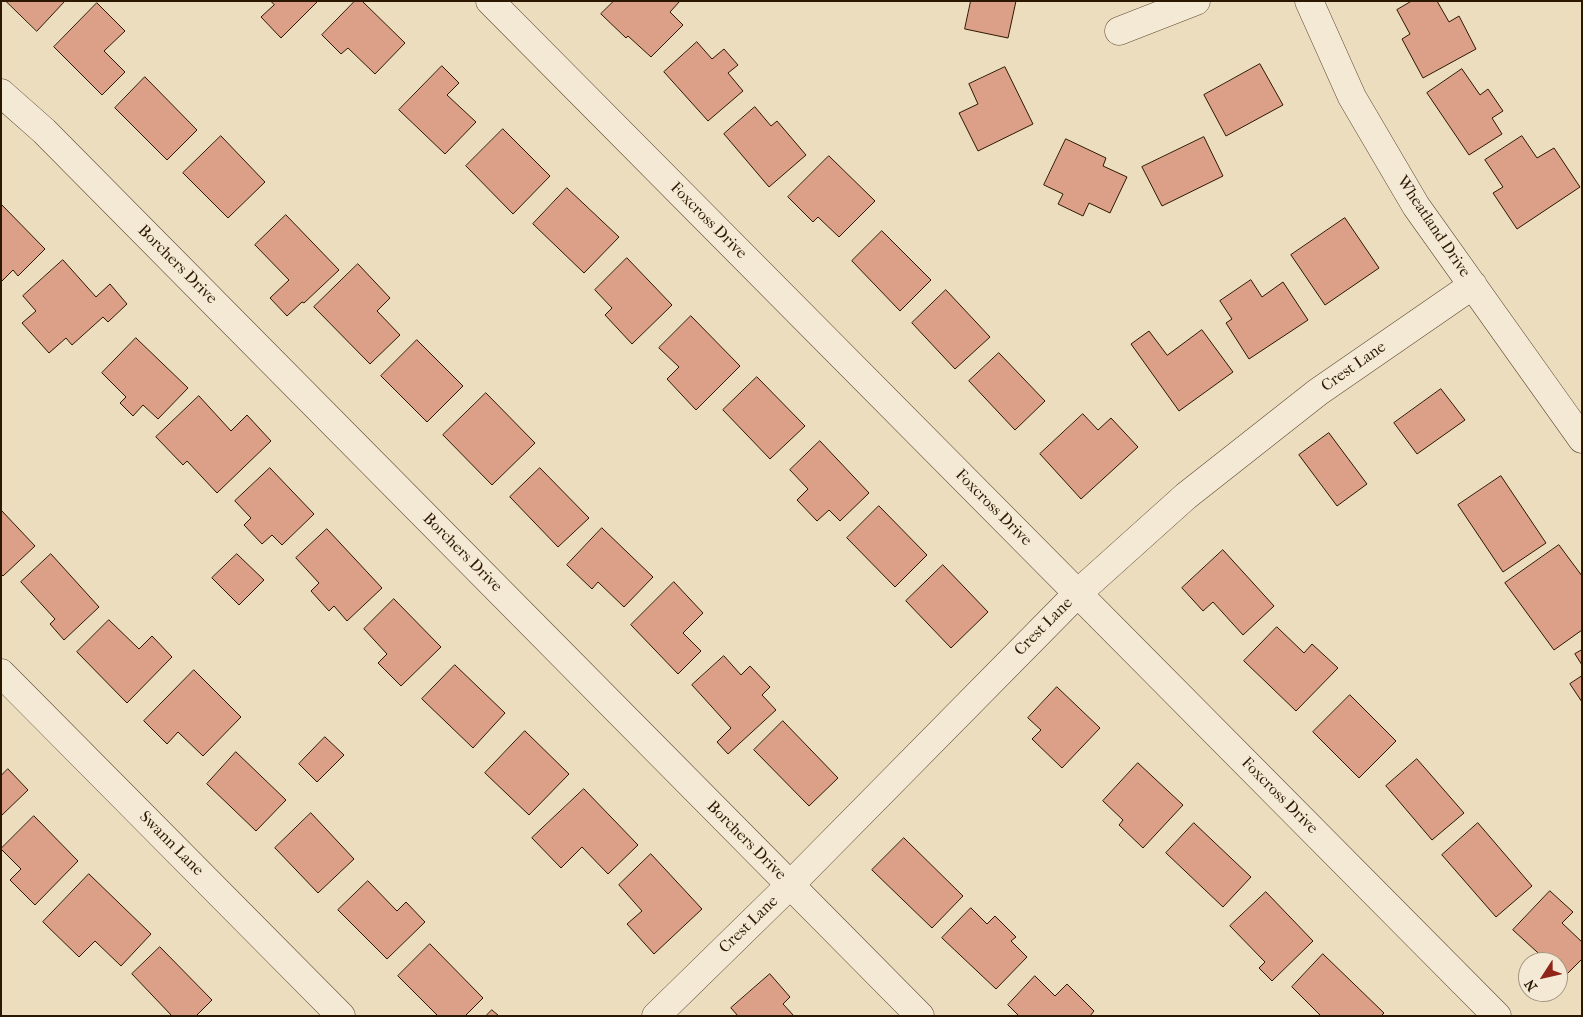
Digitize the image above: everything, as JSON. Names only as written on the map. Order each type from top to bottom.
[{"type":"street","name":"Foxcross Drive","points":[[490,1],[1497,1016]]},
{"type":"street","points":[[1119,31],[1196,1]]},
{"type":"street","name":"Wheatland Drive","points":[[1309,1],[1352,97],[1416,206],[1582,439]]},
{"type":"street","name":"Borchers Drive","points":[[1,93],[51,138],[920,1016]]},
{"type":"street","name":"Crest Lane","points":[[656,1016],[790,885],[1078,593],[1186,496],[1310,398],[1473,285]]},
{"type":"street","name":"Swann Lane","points":[[1,673],[341,1016]]},
{"type":"building","points":[[6,1],[65,1],[37,31]]},
{"type":"building","points":[[271,1],[318,1],[281,38],[261,17],[274,5]]},
{"type":"building","points":[[355,1],[362,1],[405,43],[375,74],[348,48],[341,54],[322,35]]},
{"type":"building","points":[[614,1],[680,1],[670,12],[683,25],[651,57],[628,36],[626,38],[601,14]]},
{"type":"building","points":[[971,1],[1016,1],[1008,38],[965,29]]},
{"type":"building","points":[[1412,1],[1437,1],[1449,22],[1459,16],[1476,49],[1423,78],[1402,39],[1410,34],[1397,10]]},
{"type":"building","points":[[97,3],[125,31],[104,51],[125,72],[102,95],[54,47]]},
{"type":"building","points":[[697,42],[712,59],[724,49],[738,65],[728,73],[743,91],[708,121],[664,72]]},
{"type":"building","points":[[1260,64],[1283,105],[1226,136],[1204,95]]},
{"type":"building","points":[[442,66],[459,83],[447,95],[476,122],[445,154],[399,110]]},
{"type":"building","points":[[1005,67],[1033,124],[978,151],[959,113],[978,104],[969,84]]},
{"type":"building","points":[[1462,69],[1480,95],[1488,89],[1503,111],[1492,118],[1502,134],[1469,155],[1427,93]]},
{"type":"building","points":[[145,77],[197,130],[167,160],[115,108]]},
{"type":"building","points":[[755,107],[771,126],[777,121],[806,155],[769,187],[724,134]]},
{"type":"building","points":[[503,129],[550,176],[513,214],[466,166]]},
{"type":"building","points":[[221,136],[265,182],[228,218],[183,173]]},
{"type":"building","points":[[1522,136],[1537,158],[1554,148],[1580,187],[1517,229],[1493,193],[1503,187],[1485,160]]},
{"type":"building","points":[[1204,137],[1223,176],[1162,206],[1142,167]]},
{"type":"building","points":[[1066,139],[1106,158],[1103,166],[1127,177],[1110,213],[1089,203],[1083,216],[1058,204],[1063,194],[1044,185]]},
{"type":"building","points":[[829,156],[875,201],[839,237],[818,217],[813,222],[788,197]]},
{"type":"building","points":[[567,188],[619,237],[584,273],[533,224]]},
{"type":"building","points":[[1,204],[45,249],[18,276],[13,270],[1,282]]},
{"type":"building","points":[[286,215],[339,270],[304,303],[302,302],[287,316],[270,298],[289,280],[255,245]]},
{"type":"building","points":[[1345,218],[1379,268],[1325,305],[1291,255]]},
{"type":"building","points":[[882,231],[931,280],[900,311],[852,261]]},
{"type":"building","points":[[627,258],[672,305],[632,344],[605,315],[612,308],[595,290]]},
{"type":"building","points":[[63,260],[96,297],[110,284],[127,304],[108,322],[103,317],[72,345],[66,338],[49,353],[22,323],[36,311],[23,296]]},
{"type":"building","points":[[358,264],[390,298],[377,311],[400,335],[370,364],[314,307]]},
{"type":"building","points":[[1251,280],[1262,297],[1283,282],[1308,320],[1249,359],[1226,323],[1232,319],[1220,301]]},
{"type":"building","points":[[946,290],[990,337],[955,369],[912,323]]},
{"type":"building","points":[[691,316],[740,366],[696,410],[667,379],[679,367],[659,348]]},
{"type":"building","points":[[1202,330],[1233,372],[1179,411],[1131,344],[1149,331],[1167,355]]},
{"type":"building","points":[[136,338],[188,388],[158,419],[143,405],[133,416],[120,403],[126,397],[102,373]]},
{"type":"building","points":[[417,340],[463,386],[427,422],[381,376]]},
{"type":"building","points":[[999,353],[1045,401],[1015,430],[969,381]]},
{"type":"building","points":[[757,377],[805,426],[770,459],[723,410]]},
{"type":"building","points":[[1441,389],[1465,420],[1417,454],[1394,423]]},
{"type":"building","points":[[486,393],[535,443],[492,485],[443,435]]},
{"type":"building","points":[[199,396],[231,431],[247,415],[271,441],[217,493],[187,461],[183,465],[156,437]]},
{"type":"building","points":[[1083,414],[1098,430],[1111,418],[1138,447],[1081,499],[1040,454]]},
{"type":"building","points":[[1329,433],[1367,484],[1337,506],[1299,455]]},
{"type":"building","points":[[820,441],[869,493],[840,521],[829,510],[817,521],[797,500],[808,489],[790,470]]},
{"type":"building","points":[[270,468],[314,514],[282,545],[272,535],[262,544],[244,525],[251,518],[235,501]]},
{"type":"building","points":[[540,468],[589,518],[558,547],[510,497]]},
{"type":"building","points":[[1501,476],[1546,543],[1503,572],[1458,505]]},
{"type":"building","points":[[879,506],[927,555],[895,587],[847,538]]},
{"type":"building","points":[[1,510],[35,546],[3,576],[1,574]]},
{"type":"building","points":[[602,528],[653,577],[624,607],[598,582],[592,589],[567,565]]},
{"type":"building","points":[[327,529],[382,588],[347,621],[334,606],[329,611],[311,591],[319,583],[296,558]]},
{"type":"building","points":[[1559,545],[1582,576],[1582,630],[1554,650],[1505,583]]},
{"type":"building","points":[[1223,550],[1274,606],[1243,635],[1213,602],[1203,611],[1182,588]]},
{"type":"building","points":[[51,554],[99,607],[64,640],[50,624],[55,619],[21,582]]},
{"type":"building","points":[[237,554],[264,580],[239,605],[212,578]]},
{"type":"building","points":[[943,565],[988,612],[951,648],[906,601]]},
{"type":"building","points":[[674,582],[703,613],[683,633],[701,651],[678,674],[631,625]]},
{"type":"building","points":[[394,599],[441,647],[401,686],[378,663],[387,654],[364,629]]},
{"type":"building","points":[[109,620],[139,649],[152,636],[172,657],[127,703],[77,652]]},
{"type":"building","points":[[1277,627],[1304,653],[1312,644],[1338,668],[1296,711],[1244,661]]},
{"type":"building","points":[[1582,650],[1582,665],[1575,654]]},
{"type":"building","points":[[724,656],[741,675],[750,666],[770,687],[762,695],[776,710],[728,754],[717,742],[731,728],[692,685]]},
{"type":"building","points":[[455,665],[505,713],[473,748],[422,699]]},
{"type":"building","points":[[194,670],[241,717],[203,756],[178,732],[167,744],[144,721]]},
{"type":"building","points":[[1582,676],[1582,702],[1570,684]]},
{"type":"building","points":[[1057,687],[1100,728],[1062,768],[1032,739],[1041,730],[1028,718]]},
{"type":"building","points":[[1350,695],[1396,741],[1359,778],[1313,732]]},
{"type":"building","points":[[783,721],[838,778],[809,806],[754,750]]},
{"type":"building","points":[[525,731],[569,774],[529,815],[485,773]]},
{"type":"building","points":[[325,737],[344,755],[317,782],[299,764]]},
{"type":"building","points":[[236,752],[286,800],[256,831],[207,784]]},
{"type":"building","points":[[1417,759],[1464,813],[1432,840],[1386,786]]},
{"type":"building","points":[[1138,763],[1183,805],[1143,848],[1119,825],[1123,820],[1103,801]]},
{"type":"building","points":[[8,769],[28,790],[1,816],[1,776]]},
{"type":"building","points":[[584,789],[638,845],[608,874],[582,847],[561,868],[532,838]]},
{"type":"building","points":[[311,813],[354,859],[318,893],[275,848]]},
{"type":"building","points":[[34,816],[78,861],[35,905],[10,880],[21,869],[1,849]]},
{"type":"building","points":[[1194,823],[1251,877],[1223,907],[1166,853]]},
{"type":"building","points":[[1478,823],[1532,886],[1496,917],[1442,855]]},
{"type":"building","points":[[904,838],[963,896],[932,928],[872,870]]},
{"type":"building","points":[[651,854],[702,909],[654,954],[627,924],[642,911],[619,885]]},
{"type":"building","points":[[89,874],[151,934],[121,966],[95,941],[79,957],[43,922]]},
{"type":"building","points":[[368,881],[397,911],[406,902],[425,922],[387,959],[338,910]]},
{"type":"building","points":[[1550,891],[1573,912],[1562,923],[1582,942],[1582,959],[1568,973],[1568,952],[1537,952],[1513,930]]},
{"type":"building","points":[[1266,892],[1313,941],[1272,981],[1259,968],[1265,962],[1230,926]]},
{"type":"building","points":[[971,908],[987,924],[995,916],[1016,937],[1011,941],[1027,957],[996,989],[942,938]]},
{"type":"building","points":[[430,944],[483,998],[465,1016],[438,1016],[398,976]]},
{"type":"building","points":[[160,947],[212,1000],[196,1016],[172,1016],[132,974]]},
{"type":"building","points":[[1323,954],[1384,1013],[1381,1016],[1321,1016],[1292,987]]},
{"type":"building","points":[[770,974],[790,997],[783,1004],[794,1016],[738,1016],[731,1008]]},
{"type":"building","points":[[1035,976],[1055,996],[1067,984],[1094,1011],[1090,1016],[1019,1016],[1008,1005]]},
{"type":"building","points":[[492,1010],[499,1016],[486,1016]]}]
